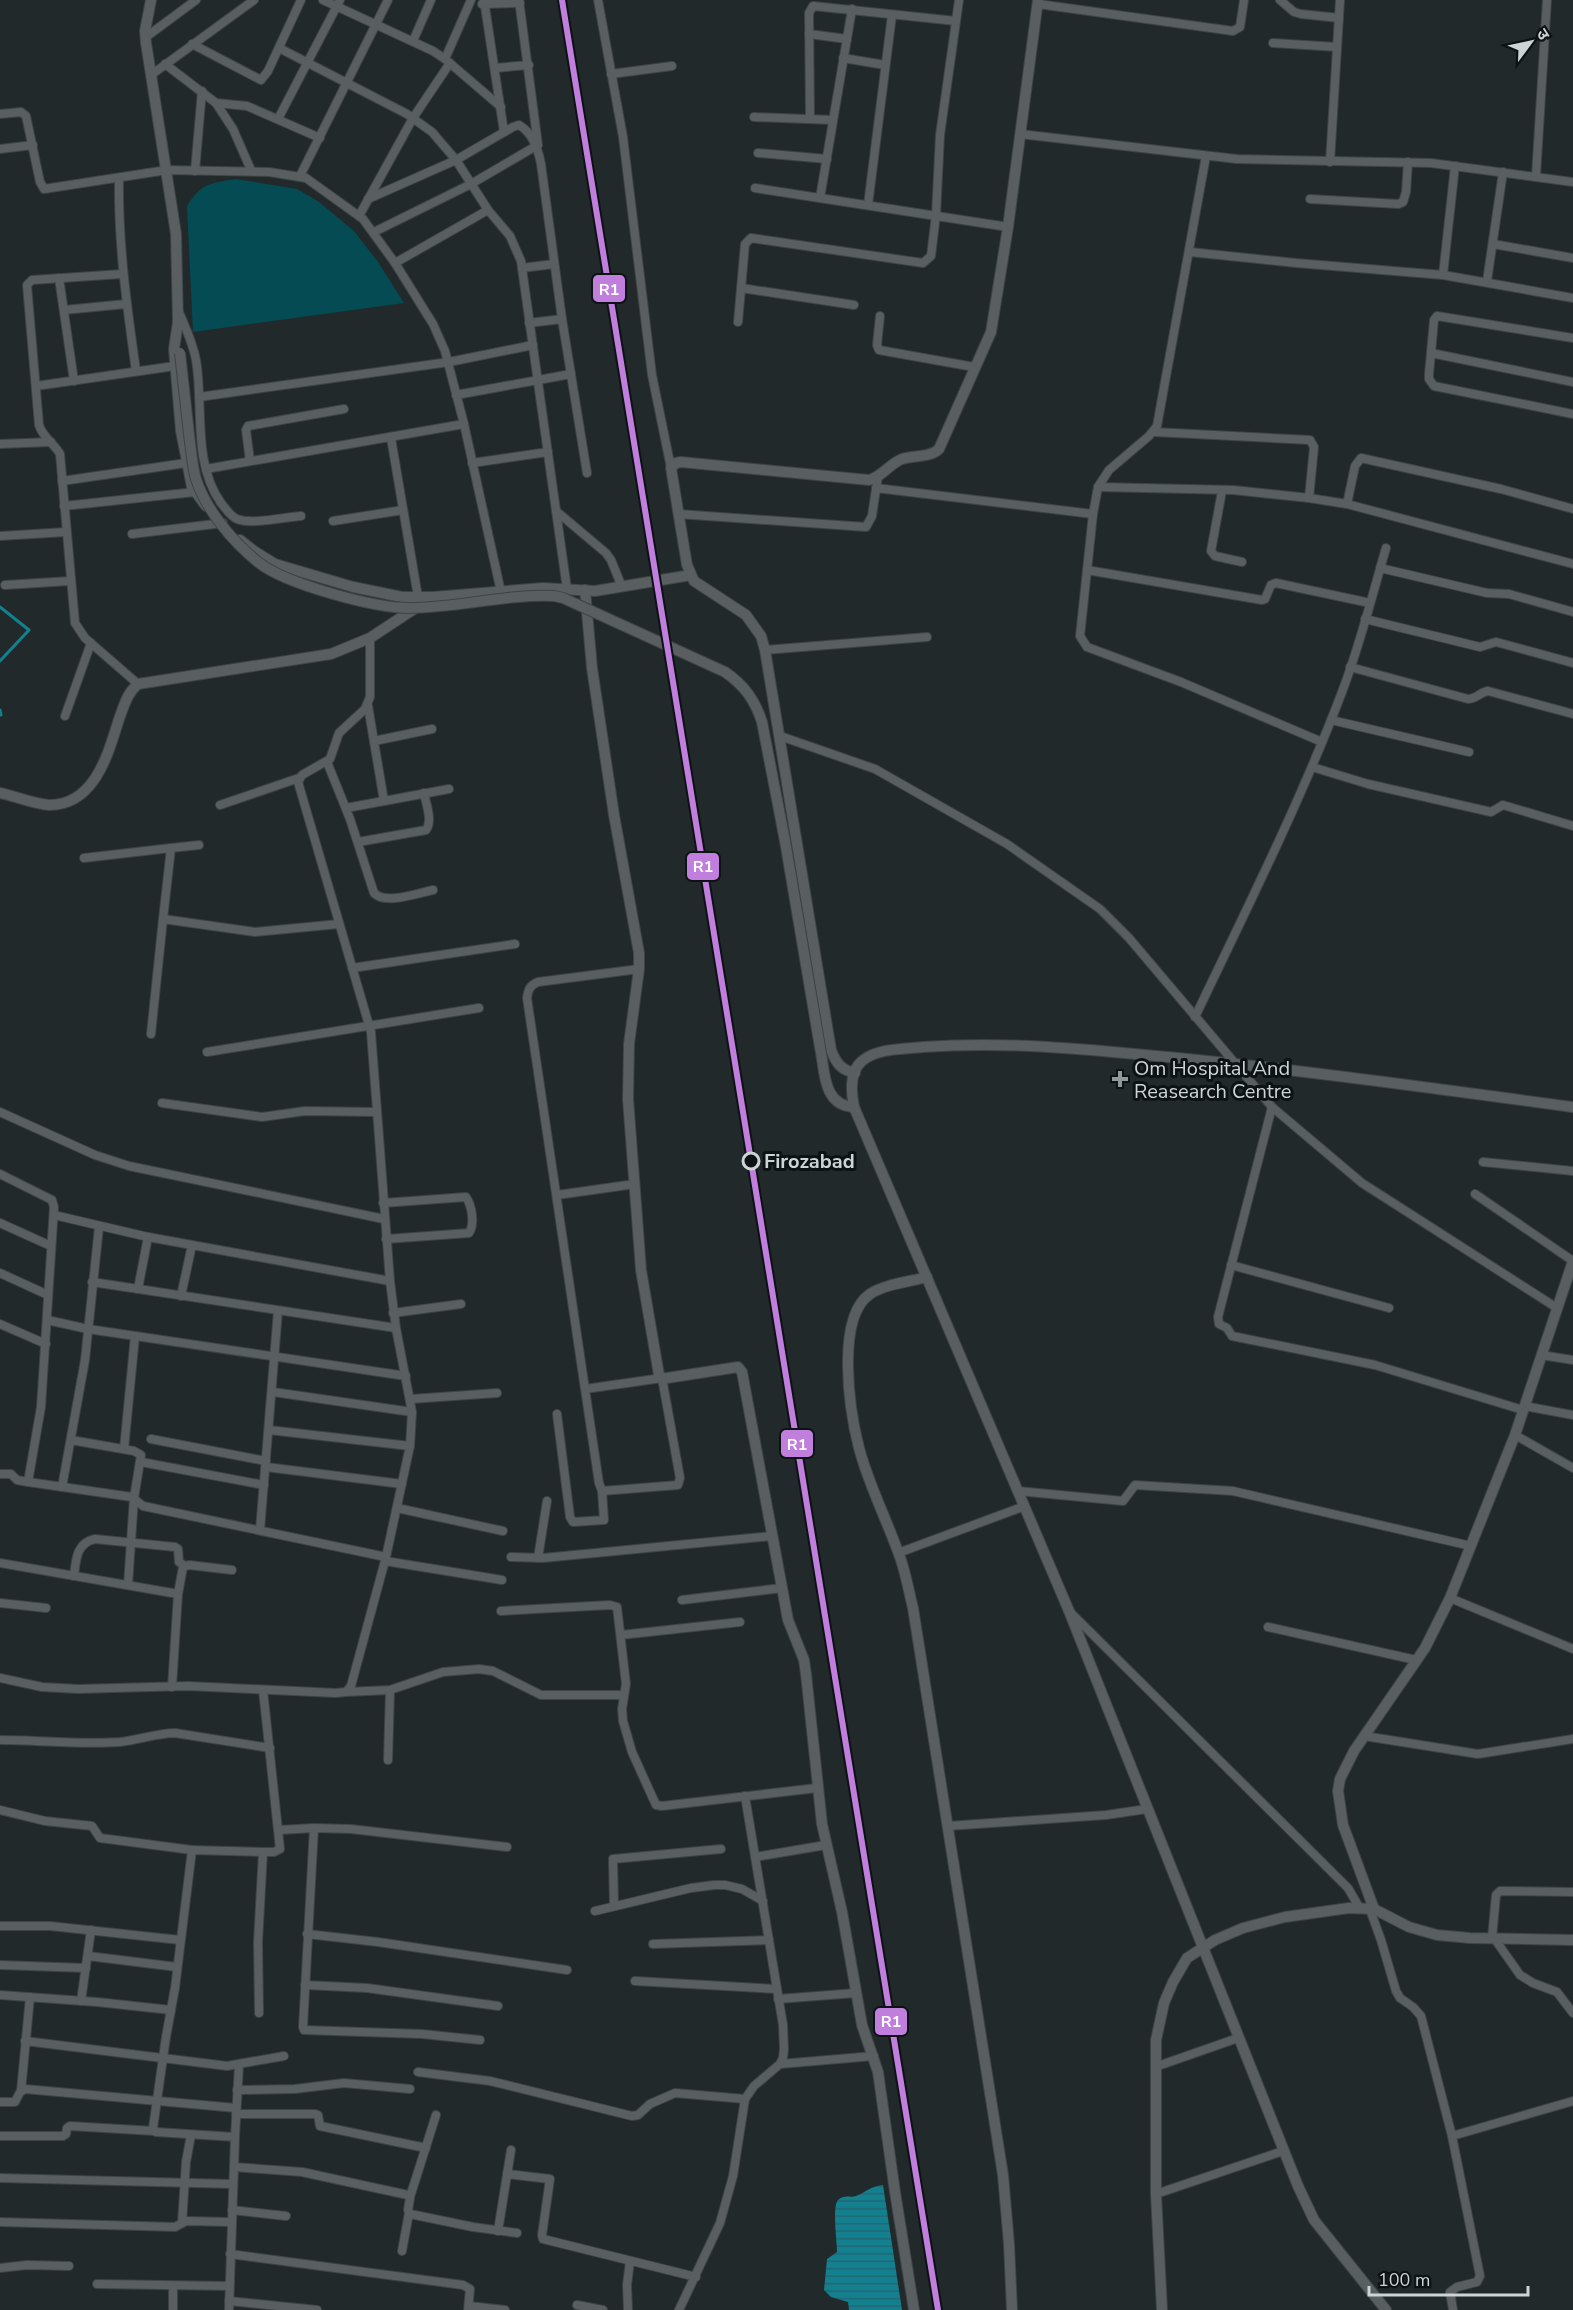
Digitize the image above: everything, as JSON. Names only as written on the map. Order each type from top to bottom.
[{"type":"street","points":[[151,0],[146,37],[176,234],[177,334],[192,458],[199,486],[219,520],[258,562],[272,571],[356,601],[393,608],[422,608],[554,596],[563,598],[725,672],[743,686],[757,708],[762,722],[785,841],[826,1085],[832,1097],[843,1106],[854,1107]]},
{"type":"street","points":[[146,37],[196,0]]},
{"type":"street","points":[[150,75],[254,0]]},
{"type":"street","points":[[192,44],[261,80],[301,0]]},
{"type":"street","points":[[323,0],[339,3],[412,40],[447,61],[501,107]]},
{"type":"street","points":[[300,176],[388,0]]},
{"type":"street","points":[[412,40],[431,0]]},
{"type":"street","points":[[359,216],[447,61],[473,0],[485,3],[520,2],[554,264],[587,473]]},
{"type":"street","points":[[598,0],[622,137],[652,375],[671,468],[687,565],[699,586],[746,615],[762,636],[831,1050],[839,1066],[845,1071],[855,1073]]},
{"type":"street","points":[[738,322],[745,244],[751,238],[923,263],[931,256],[936,215],[940,135],[959,0]]},
{"type":"street","points":[[671,468],[681,462],[868,480],[878,476],[897,461],[931,454],[939,449],[991,332],[1008,227],[1038,2],[1233,31],[1240,27],[1244,0]]},
{"type":"street","points":[[1280,0],[1294,12],[1339,18]]},
{"type":"street","points":[[1330,162],[1340,0]]},
{"type":"street","points":[[1536,176],[1547,0]]},
{"type":"street","points":[[278,119],[339,3]]},
{"type":"street","points":[[485,3],[504,132]]},
{"type":"street","points":[[810,119],[809,13],[813,6],[956,21]]},
{"type":"street","points":[[820,198],[852,9]]},
{"type":"street","points":[[868,205],[892,15]]},
{"type":"street","points":[[809,34],[847,39]]},
{"type":"street","points":[[1273,43],[1337,47]]},
{"type":"street","points":[[279,48],[349,82],[413,118],[439,139],[514,243],[522,268],[567,589]]},
{"type":"street","points":[[843,58],[885,65]]},
{"type":"street","points":[[165,64],[202,90],[216,103],[233,129],[251,170]]},
{"type":"street","points":[[495,68],[529,65]]},
{"type":"street","points":[[611,74],[672,66]]},
{"type":"street","points":[[195,171],[202,90]]},
{"type":"street","points":[[216,103],[247,106],[320,138]]},
{"type":"street","points":[[0,114],[21,112],[26,116],[40,182],[44,189],[167,170],[251,170],[300,176],[312,181],[359,216],[374,232],[395,263],[432,324],[449,362],[501,592]]},
{"type":"street","points":[[754,117],[833,120]]},
{"type":"street","points":[[368,199],[456,160],[519,125],[530,135],[538,149]]},
{"type":"street","points":[[1020,134],[1206,156],[1330,162],[1408,162],[1573,182]]},
{"type":"street","points":[[0,149],[33,145]]},
{"type":"street","points":[[374,232],[538,149]]},
{"type":"street","points":[[758,153],[827,159]]},
{"type":"street","points":[[1206,156],[1157,426],[1154,432],[1109,470],[1098,487],[1080,636],[1087,647],[1181,682],[1322,742]]},
{"type":"street","points":[[1310,199],[1398,204],[1403,202],[1406,192],[1408,162]]},
{"type":"street","points":[[1443,275],[1455,166]]},
{"type":"street","points":[[1487,281],[1503,172]]},
{"type":"street","points":[[119,178],[118,212],[122,274],[136,371]]},
{"type":"street","points":[[755,188],[1008,227]]},
{"type":"street","points":[[395,263],[488,210]]},
{"type":"street","points":[[1493,244],[1573,258]]},
{"type":"street","points":[[1190,252],[1443,275],[1573,298]]},
{"type":"street","points":[[522,268],[554,264]]},
{"type":"street","points":[[122,274],[32,280],[27,285],[39,425],[45,437],[60,454],[75,623],[78,631],[138,684]]},
{"type":"street","points":[[59,278],[74,381]]},
{"type":"street","points":[[741,288],[854,305]]},
{"type":"street","points":[[63,310],[126,304]]},
{"type":"street","points":[[178,308],[196,358],[206,469],[214,492],[229,514],[236,519],[254,520],[301,516]]},
{"type":"street","points":[[880,316],[877,345],[879,351],[974,367]]},
{"type":"street","points":[[1573,338],[1437,316],[1434,320],[1429,379],[1434,386],[1573,414]]},
{"type":"street","points":[[529,323],[562,319]]},
{"type":"street","points":[[177,334],[174,345],[175,366],[186,463],[195,492],[254,551],[275,564],[383,594],[417,597],[543,588],[585,590],[622,587],[691,575]]},
{"type":"street","points":[[199,397],[449,362],[532,345]]},
{"type":"street","points":[[1431,353],[1573,382]]},
{"type":"street","points":[[36,386],[175,366]]},
{"type":"street","points":[[456,395],[571,374]]},
{"type":"street","points":[[250,461],[246,430],[248,426],[344,409]]},
{"type":"street","points":[[206,469],[464,424]]},
{"type":"street","points":[[1154,432],[1310,440],[1314,447],[1309,498]]},
{"type":"street","points":[[391,438],[417,597]]},
{"type":"street","points":[[0,444],[51,442]]},
{"type":"street","points":[[472,463],[548,452]]},
{"type":"street","points":[[1347,504],[1355,466],[1361,458],[1501,489],[1573,509]]},
{"type":"street","points":[[62,481],[186,463]]},
{"type":"street","points":[[678,514],[866,527],[872,516],[878,476]]},
{"type":"street","points":[[1098,487],[1222,490],[1347,504],[1573,564]]},
{"type":"street","points":[[876,488],[1093,514]]},
{"type":"street","points":[[1222,490],[1211,551],[1215,556],[1242,562]]},
{"type":"street","points":[[64,506],[195,492]]},
{"type":"street","points":[[333,521],[403,510]]},
{"type":"street","points":[[556,511],[606,553],[622,587]]},
{"type":"street","points":[[132,534],[224,523]]},
{"type":"street","points":[[0,536],[66,532]]},
{"type":"street","points":[[1196,1017],[1312,767],[1350,667],[1386,548]]},
{"type":"street","points":[[1380,568],[1487,593],[1509,594],[1573,612]]},
{"type":"street","points":[[1087,570],[1262,600],[1272,585],[1276,583],[1370,603]]},
{"type":"street","points":[[5,585],[70,580]]},
{"type":"street","points":[[585,590],[592,668],[614,815],[636,932],[639,969],[627,1069],[642,1270],[680,1482],[672,1486],[602,1491]]},
{"type":"street","points":[[0,792],[47,805],[72,800],[91,785],[104,765],[128,694],[138,684],[331,654],[370,638],[433,597]]},
{"type":"street","points":[[1365,619],[1480,647],[1496,642],[1573,663]]},
{"type":"street","points":[[765,650],[927,637]]},
{"type":"street","points":[[370,638],[368,706],[384,801]]},
{"type":"street","points":[[66,716],[91,643]]},
{"type":"street","points":[[1350,667],[1468,699],[1477,698],[1483,691],[1493,692],[1573,714]]},
{"type":"street","points":[[220,805],[299,778],[327,762],[332,756],[339,733],[368,706]]},
{"type":"street","points":[[1331,720],[1469,752]]},
{"type":"street","points":[[374,741],[432,729]]},
{"type":"street","points":[[780,736],[875,770],[981,828],[1029,858],[1100,909],[1115,923],[1272,1107],[1362,1183],[1557,1308]]},
{"type":"street","points":[[327,762],[346,808],[371,886],[378,897],[388,899],[433,890]]},
{"type":"street","points":[[1312,767],[1368,784],[1491,812],[1503,805],[1573,826]]},
{"type":"street","points":[[299,778],[299,788],[369,1026],[393,1313],[412,1412],[410,1446],[385,1559],[351,1686],[346,1692]]},
{"type":"street","points":[[346,808],[449,789]]},
{"type":"street","points":[[358,842],[426,830],[429,820],[424,793]]},
{"type":"street","points":[[84,858],[199,845]]},
{"type":"street","points":[[151,1034],[171,848]]},
{"type":"street","points":[[163,919],[255,932],[339,924]]},
{"type":"street","points":[[352,968],[515,944]]},
{"type":"street","points":[[557,1414],[570,1517],[573,1522],[604,1520],[602,1491],[598,1484],[529,1010],[528,990],[532,984],[538,982],[639,969]]},
{"type":"street","points":[[207,1052],[479,1008]]},
{"type":"street","points":[[1386,2310],[1314,2220],[1283,2151],[1069,1611],[854,1107],[850,1087],[861,1062],[875,1053],[953,1045],[1009,1044],[1235,1064],[1573,1107]]},
{"type":"street","points":[[162,1103],[262,1117],[305,1111],[375,1112]]},
{"type":"street","points":[[1272,1107],[1217,1322],[1227,1328],[1232,1336],[1375,1365],[1524,1408],[1573,1414]]},
{"type":"street","points":[[0,1112],[95,1155],[129,1166],[384,1220]]},
{"type":"street","points":[[1483,1161],[1573,1171]]},
{"type":"street","points":[[0,1174],[52,1200],[54,1215],[40,1407],[28,1482]]},
{"type":"street","points":[[557,1195],[634,1184]]},
{"type":"street","points":[[1453,2310],[1450,2292],[1453,2289],[1477,2283],[1480,2276],[1452,2136],[1423,2021],[1418,2011],[1400,1998],[1396,1991],[1382,1940],[1368,1908],[1343,1825],[1338,1791],[1344,1768],[1416,1660],[1450,1598],[1515,1435],[1573,1261],[1475,1194]]},
{"type":"street","points":[[383,1203],[466,1197],[472,1226],[470,1233],[386,1239]]},
{"type":"street","points":[[54,1215],[148,1237],[390,1281]]},
{"type":"street","points":[[0,1223],[51,1246]]},
{"type":"street","points":[[62,1487],[85,1360],[99,1227]]},
{"type":"street","points":[[138,1289],[148,1237]]},
{"type":"street","points":[[181,1296],[192,1245]]},
{"type":"street","points":[[1231,1265],[1389,1308]]},
{"type":"street","points":[[0,1273],[48,1295]]},
{"type":"street","points":[[927,1277],[870,1294],[859,1306],[852,1323],[848,1347],[850,1389],[859,1449],[898,1553],[913,1608],[1003,2175],[1010,2244],[1012,2310]]},
{"type":"street","points":[[92,1282],[396,1328]]},
{"type":"street","points":[[393,1313],[461,1304]]},
{"type":"street","points":[[260,1530],[276,1358],[278,1311]]},
{"type":"street","points":[[47,1320],[88,1329],[406,1376]]},
{"type":"street","points":[[0,1324],[46,1344]]},
{"type":"street","points":[[124,1449],[135,1336]]},
{"type":"street","points":[[1541,1355],[1573,1360]]},
{"type":"street","points":[[585,1389],[740,1369],[782,1588],[792,1632],[800,1649],[806,1674],[817,1788],[826,1845],[842,1912],[862,2025],[878,2072],[914,2310]]},
{"type":"street","points":[[273,1392],[412,1412]]},
{"type":"street","points":[[411,1399],[497,1393]]},
{"type":"street","points":[[269,1430],[410,1446]]},
{"type":"street","points":[[1515,1435],[1573,1468]]},
{"type":"street","points":[[151,1439],[266,1464],[402,1484]]},
{"type":"street","points":[[71,1440],[139,1453],[141,1462],[134,1498],[128,1585]]},
{"type":"street","points":[[141,1462],[264,1485]]},
{"type":"street","points":[[0,1474],[9,1474],[17,1480],[28,1482],[134,1498],[143,1506],[385,1559],[502,1580]]},
{"type":"street","points":[[1018,1491],[1123,1501],[1135,1485],[1223,1490],[1471,1546]]},
{"type":"street","points":[[538,1558],[547,1501]]},
{"type":"street","points":[[898,1553],[1025,1506]]},
{"type":"street","points":[[397,1508],[503,1531]]},
{"type":"street","points":[[511,1557],[538,1558],[772,1536]]},
{"type":"street","points":[[74,1576],[78,1551],[86,1542],[95,1539],[177,1548],[178,1559],[185,1566],[232,1570]]},
{"type":"street","points":[[0,1563],[178,1594]]},
{"type":"street","points":[[172,1687],[178,1594],[182,1570],[185,1566]]},
{"type":"street","points":[[682,1600],[782,1588]]},
{"type":"street","points":[[1450,1598],[1573,1649]]},
{"type":"street","points":[[0,1603],[46,1608]]},
{"type":"street","points":[[501,1611],[614,1605],[618,1611],[626,1684],[622,1710],[626,1733],[656,1805],[817,1788]]},
{"type":"street","points":[[1069,1611],[1368,1908],[1422,1932],[1453,1937],[1573,1940]]},
{"type":"street","points":[[621,1635],[740,1623]]},
{"type":"street","points":[[1268,1628],[1416,1660]]},
{"type":"street","points":[[0,1678],[42,1687],[78,1689],[172,1687],[346,1692],[390,1690],[443,1672],[487,1669],[501,1674],[534,1694],[624,1695]]},
{"type":"street","points":[[0,1810],[45,1821],[92,1826],[100,1838],[192,1850],[274,1852],[280,1849],[279,1830],[263,1690]]},
{"type":"street","points":[[388,1760],[390,1690]]},
{"type":"street","points":[[0,1740],[104,1743],[171,1733],[270,1748]]},
{"type":"street","points":[[1364,1736],[1478,1754],[1573,1739]]},
{"type":"street","points":[[679,2310],[720,2223],[733,2176],[745,2099],[754,2086],[780,2064],[784,2049],[777,1989],[745,1796]]},
{"type":"street","points":[[948,1826],[1106,1815],[1148,1809]]},
{"type":"street","points":[[279,1830],[314,1828],[351,1830],[507,1847]]},
{"type":"street","points":[[314,1828],[303,2026],[306,2032],[399,2033],[480,2040]]},
{"type":"street","points":[[755,1857],[826,1845]]},
{"type":"street","points":[[614,1906],[613,1859],[721,1849]]},
{"type":"street","points":[[154,2131],[192,1850]]},
{"type":"street","points":[[259,2013],[258,1952],[263,1852]]},
{"type":"street","points":[[596,1911],[691,1888],[714,1885],[742,1889],[762,1900]]},
{"type":"street","points":[[1573,1892],[1500,1891],[1496,1895],[1493,1938],[1520,1975],[1533,1983],[1557,1992],[1573,2013]]},
{"type":"street","points":[[1162,2310],[1156,2194],[1156,2040],[1164,2003],[1181,1966],[1187,1958],[1202,1947],[1236,1931],[1266,1922],[1337,1909],[1368,1908]]},
{"type":"street","points":[[0,1926],[50,1926],[180,1940]]},
{"type":"street","points":[[81,2001],[91,1930]]},
{"type":"street","points":[[307,1934],[378,1942],[567,1970]]},
{"type":"street","points":[[653,1944],[769,1940]]},
{"type":"street","points":[[88,1956],[177,1967]]},
{"type":"street","points":[[0,1965],[87,1968]]},
{"type":"street","points":[[635,1981],[777,1989]]},
{"type":"street","points":[[305,1985],[367,1988],[498,2006]]},
{"type":"street","points":[[778,1999],[856,1993]]},
{"type":"street","points":[[0,1995],[171,2010]]},
{"type":"street","points":[[0,2102],[15,2102],[21,2091],[30,1997]]},
{"type":"street","points":[[1155,2067],[1238,2038]]},
{"type":"street","points":[[26,2041],[226,2066],[284,2056]]},
{"type":"street","points":[[780,2064],[874,2056]]},
{"type":"street","points":[[239,2065],[232,2184],[229,2306],[317,2310]]},
{"type":"street","points":[[418,2072],[490,2081],[632,2116],[638,2115],[650,2104],[675,2093],[745,2099]]},
{"type":"street","points":[[237,2090],[295,2089],[344,2083],[410,2090]]},
{"type":"street","points":[[21,2091],[236,2111],[315,2114],[318,2115],[320,2126],[426,2148]]},
{"type":"street","points":[[1452,2136],[1573,2101]]},
{"type":"street","points":[[402,2251],[410,2197],[436,2115]]},
{"type":"street","points":[[0,2136],[63,2136],[70,2126],[235,2137]]},
{"type":"street","points":[[182,2223],[191,2135]]},
{"type":"street","points":[[498,2231],[511,2150]]},
{"type":"street","points":[[1156,2194],[1283,2151]]},
{"type":"street","points":[[234,2167],[302,2172],[410,2197]]},
{"type":"street","points":[[507,2174],[550,2179],[543,2239],[696,2277]]},
{"type":"street","points":[[0,2178],[232,2184]]},
{"type":"street","points":[[232,2210],[286,2216]]},
{"type":"street","points":[[409,2213],[517,2233]]},
{"type":"street","points":[[0,2222],[175,2227],[190,2221],[231,2222]]},
{"type":"street","points":[[230,2254],[463,2285],[470,2289],[468,2308],[505,2310]]},
{"type":"street","points":[[628,2310],[627,2285],[630,2261]]},
{"type":"street","points":[[0,2268],[27,2265],[69,2266]]},
{"type":"street","points":[[97,2284],[173,2287],[229,2286]]},
{"type":"street","points":[[173,2287],[173,2310]]},
{"type":"street","points":[[577,2305],[603,2310]]},
{"type":"shaded area","points":[[236,179],[297,189],[319,202],[354,231],[378,262],[404,303],[193,332],[187,206],[192,198],[207,185]]},
{"type":"shaded area","points":[[883,2185],[902,2310],[849,2310],[848,2302],[831,2297],[824,2290],[827,2259],[837,2252],[836,2204],[842,2197],[856,2196]]},
{"type":"waterway","points":[[0,607],[29,630],[0,661]]},
{"type":"waterway","points":[[0,710],[1,715]]},
{"type":"transit line","name":"R1","points":[[562,0],[938,2310]]},
{"type":"place","name":"Om Hospital And Reasearch Centre","points":[[1120,1079]]},
{"type":"place","name":"Firozabad","points":[[751,1161]]}]
